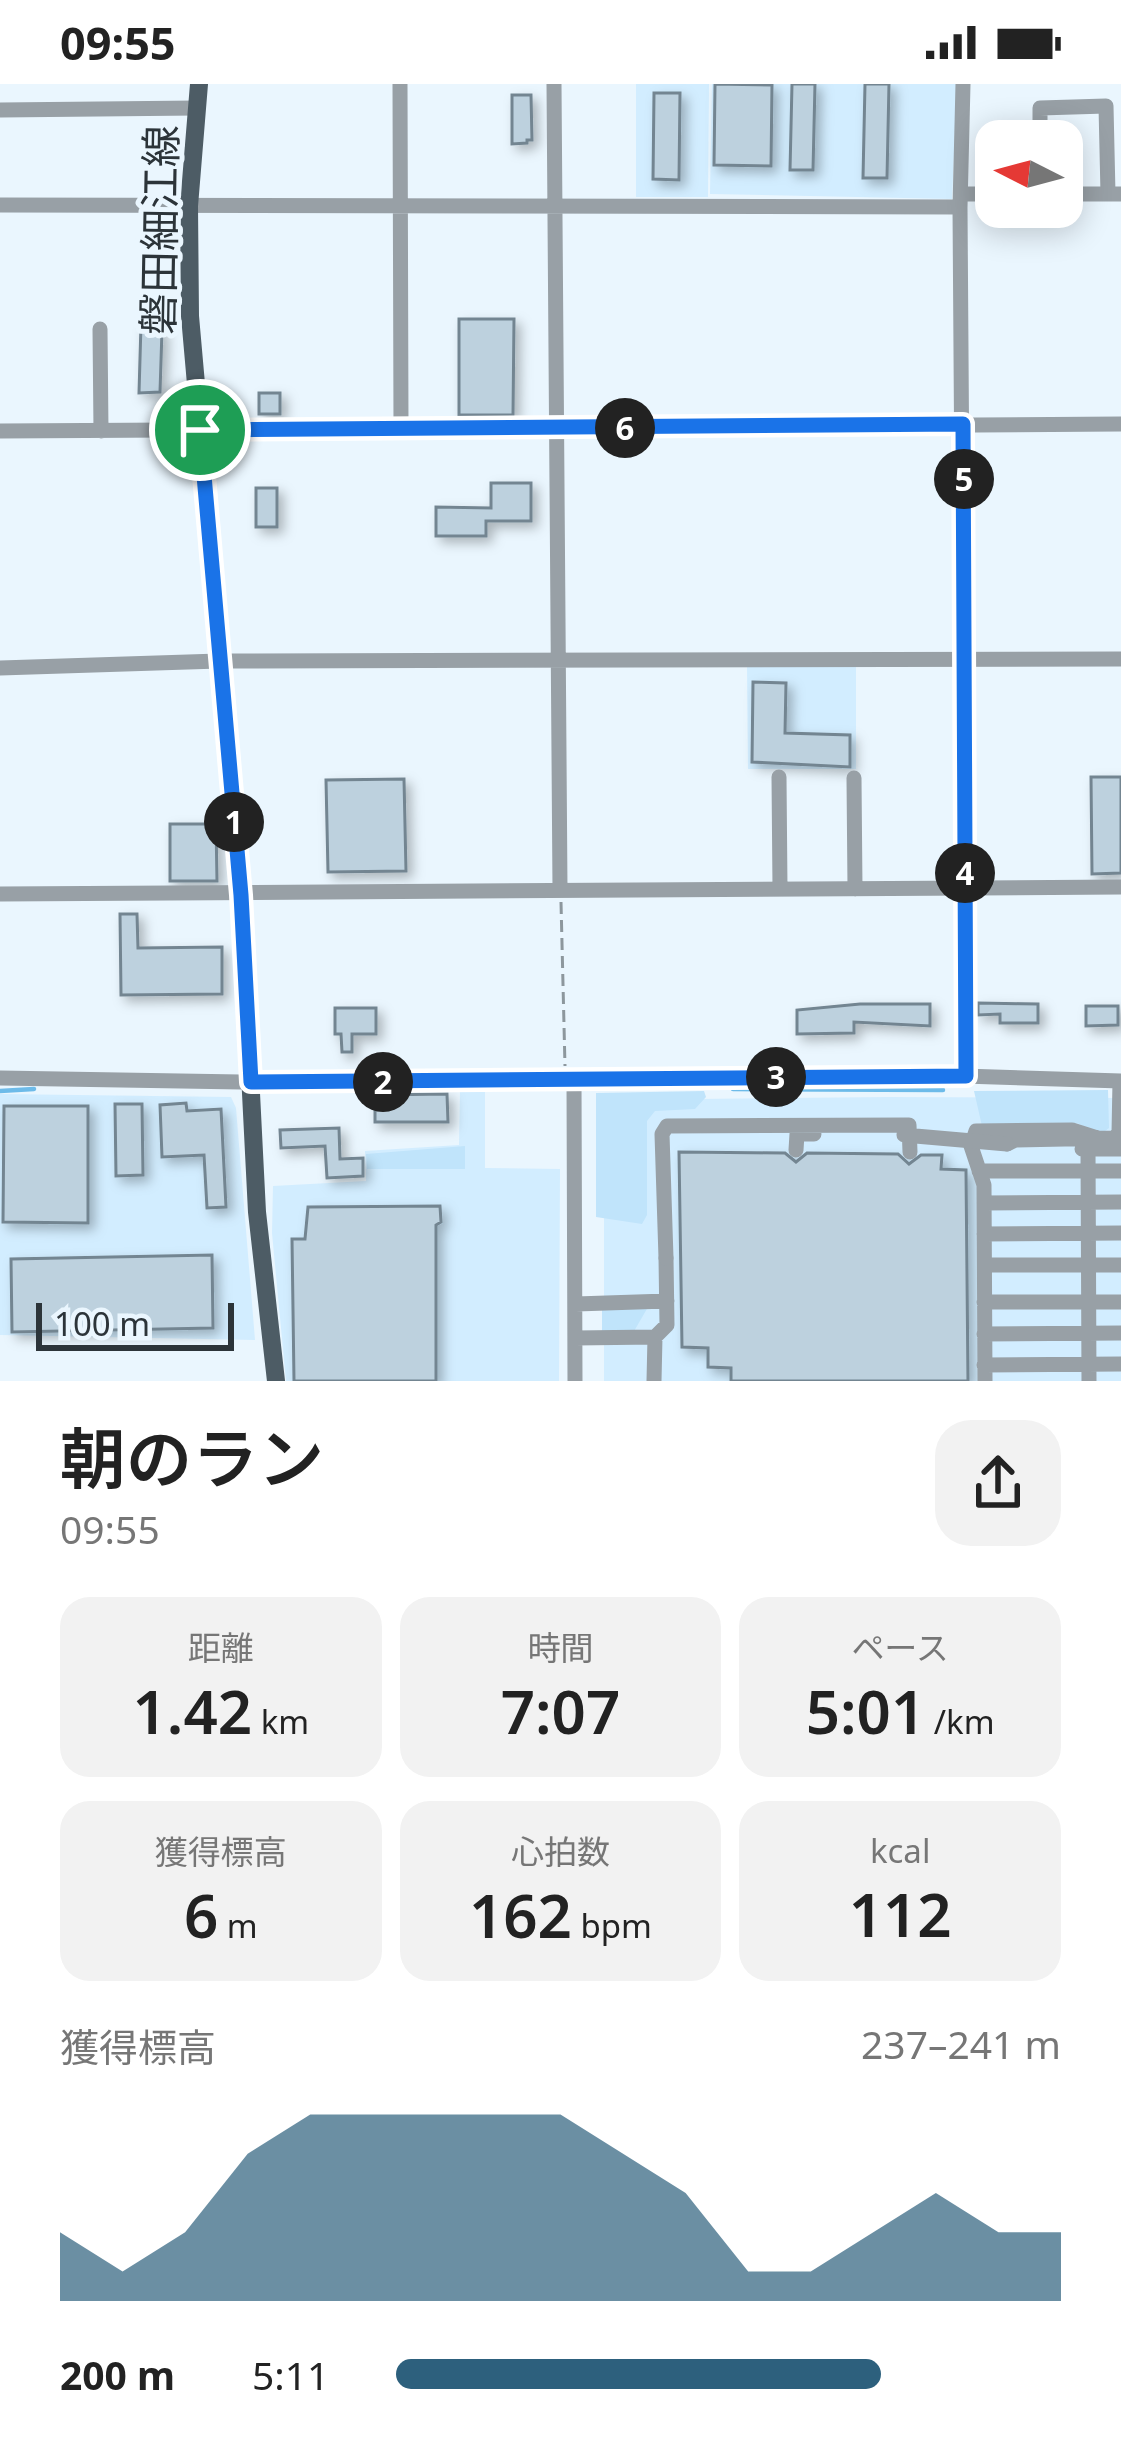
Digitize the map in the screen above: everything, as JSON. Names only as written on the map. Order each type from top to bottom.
[{"type":"main road","name":"磐田細江線","points":[[199,84],[189,206],[190,316],[241,895],[257,1213],[277,1381]]},
{"type":"street","points":[[400,84],[401,428]]},
{"type":"street","points":[[554,84],[560,889]]},
{"type":"street","points":[[964,84],[966,1076]]},
{"type":"street","points":[[1040,120],[1040,108],[1106,106],[1115,194],[1083,194]]},
{"type":"street","points":[[0,110],[197,109]]},
{"type":"street","points":[[0,206],[555,206],[975,198]]},
{"type":"street","points":[[100,329],[101,430]]},
{"type":"street","points":[[0,431],[1121,424]]},
{"type":"street","points":[[0,668],[219,662],[1121,659]]},
{"type":"street","points":[[779,777],[780,889]]},
{"type":"street","points":[[854,778],[855,889]]},
{"type":"street","points":[[0,894],[1121,887]]},
{"type":"street","points":[[0,1078],[251,1082],[966,1076],[1120,1081],[1119,1133],[1114,1138],[1012,1148],[900,1135],[797,1134],[796,1150]]},
{"type":"street","points":[[570,1080],[575,1381]]},
{"type":"street","points":[[654,1381],[655,1337],[667,1324],[662,1134],[667,1126],[909,1125],[910,1152]]},
{"type":"street","points":[[1121,1149],[1090,1143],[1072,1130],[976,1131],[971,1146],[984,1203],[985,1373],[1089,1373],[1121,1364]]},
{"type":"street","points":[[1089,1373],[1090,1143]]},
{"type":"street","points":[[978,1167],[1121,1171]]},
{"type":"street","points":[[984,1203],[1121,1202]]},
{"type":"street","points":[[985,1234],[1121,1233]]},
{"type":"street","points":[[985,1265],[1121,1265]]},
{"type":"street","points":[[576,1304],[667,1301]]},
{"type":"street","points":[[984,1302],[1121,1302]]},
{"type":"street","points":[[984,1334],[1121,1333]]},
{"type":"street","points":[[575,1338],[655,1337]]},
{"type":"path","points":[[560,889],[570,1080]]},
{"type":"shaded area","points":[[636,84],[709,84],[708,197],[636,197]]},
{"type":"shaded area","points":[[712,84],[957,84],[952,199],[710,194]]},
{"type":"shaded area","points":[[747,665],[856,665],[856,769],[748,769]]},
{"type":"shaded area","points":[[485,1088],[485,1168],[560,1169],[559,1381],[286,1381],[272,1233],[273,1186],[366,1181],[365,1151],[459,1145],[460,1090]]},
{"type":"shaded area","points":[[1108,1090],[1109,1128],[1101,1134],[1077,1123],[982,1126],[974,1091]]},
{"type":"shaded area","points":[[704,1091],[706,1097],[695,1109],[655,1111],[647,1121],[647,1215],[642,1224],[596,1217],[596,1093]]},
{"type":"shaded area","points":[[0,1094],[231,1097],[236,1108],[255,1340],[0,1335]]},
{"type":"shaded area","points":[[1121,1098],[1121,1381],[604,1381],[604,1100]]},
{"type":"shaded area","points":[[465,1146],[465,1169],[367,1169],[366,1154]]},
{"type":"shaded area","points":[[602,1307],[648,1307],[633,1333],[602,1331]]},
{"type":"building","points":[[715,84],[772,85],[771,166],[714,165]]},
{"type":"building","points":[[792,84],[815,84],[813,170],[790,170]]},
{"type":"building","points":[[865,84],[889,84],[887,178],[863,178]]},
{"type":"building","points":[[654,93],[680,93],[679,180],[653,179]]},
{"type":"building","points":[[512,95],[531,95],[532,140],[527,143],[512,144]]},
{"type":"building","points":[[459,319],[514,319],[513,415],[459,415]]},
{"type":"building","points":[[141,324],[155,324],[155,330],[162,330],[160,392],[139,393]]},
{"type":"building","points":[[259,393],[280,393],[280,414],[259,414]]},
{"type":"building","points":[[491,483],[531,483],[531,521],[486,521],[486,536],[436,536],[436,507],[491,508]]},
{"type":"building","points":[[256,488],[277,488],[277,527],[256,527]]},
{"type":"building","points":[[753,682],[786,683],[785,733],[850,735],[850,767],[752,762]]},
{"type":"building","points":[[1091,777],[1121,777],[1121,873],[1092,874]]},
{"type":"building","points":[[404,779],[406,871],[328,872],[326,780]]},
{"type":"building","points":[[170,824],[216,824],[217,881],[170,881]]},
{"type":"building","points":[[120,914],[137,914],[138,948],[222,947],[222,994],[121,995]]},
{"type":"building","points":[[978,1003],[1038,1004],[1038,1023],[1000,1023],[1000,1014],[978,1015]]},
{"type":"building","points":[[930,1004],[930,1026],[854,1022],[854,1033],[797,1034],[797,1010]]},
{"type":"building","points":[[1086,1006],[1118,1006],[1118,1025],[1086,1026]]},
{"type":"building","points":[[335,1008],[376,1008],[376,1034],[352,1034],[352,1052],[342,1052],[341,1034],[335,1034]]},
{"type":"building","points":[[447,1094],[448,1122],[375,1122],[375,1095]]},
{"type":"building","points":[[186,1103],[187,1111],[221,1109],[226,1207],[207,1208],[204,1155],[162,1157],[160,1105]]},
{"type":"building","points":[[115,1104],[142,1104],[143,1175],[116,1176]]},
{"type":"building","points":[[4,1106],[88,1106],[88,1223],[3,1222]]},
{"type":"building","points":[[339,1128],[340,1159],[363,1158],[363,1176],[327,1178],[325,1146],[281,1148],[280,1130]]},
{"type":"building","points":[[679,1152],[785,1153],[796,1162],[807,1153],[898,1154],[909,1164],[921,1155],[942,1155],[941,1169],[966,1170],[968,1381],[731,1381],[731,1368],[708,1367],[708,1348],[682,1347]]},
{"type":"building","points":[[440,1206],[436,1381],[294,1381],[292,1239],[305,1239],[308,1207]]},
{"type":"building","points":[[212,1255],[213,1328],[12,1332],[11,1259]]},
{"type":"waterway","points":[[0,1091],[34,1089]]},
{"type":"waterway","points":[[733,1089],[943,1090]]},
{"type":"route","points":[[963,424],[966,1076],[251,1082],[241,895],[200,430],[963,424]]}]
